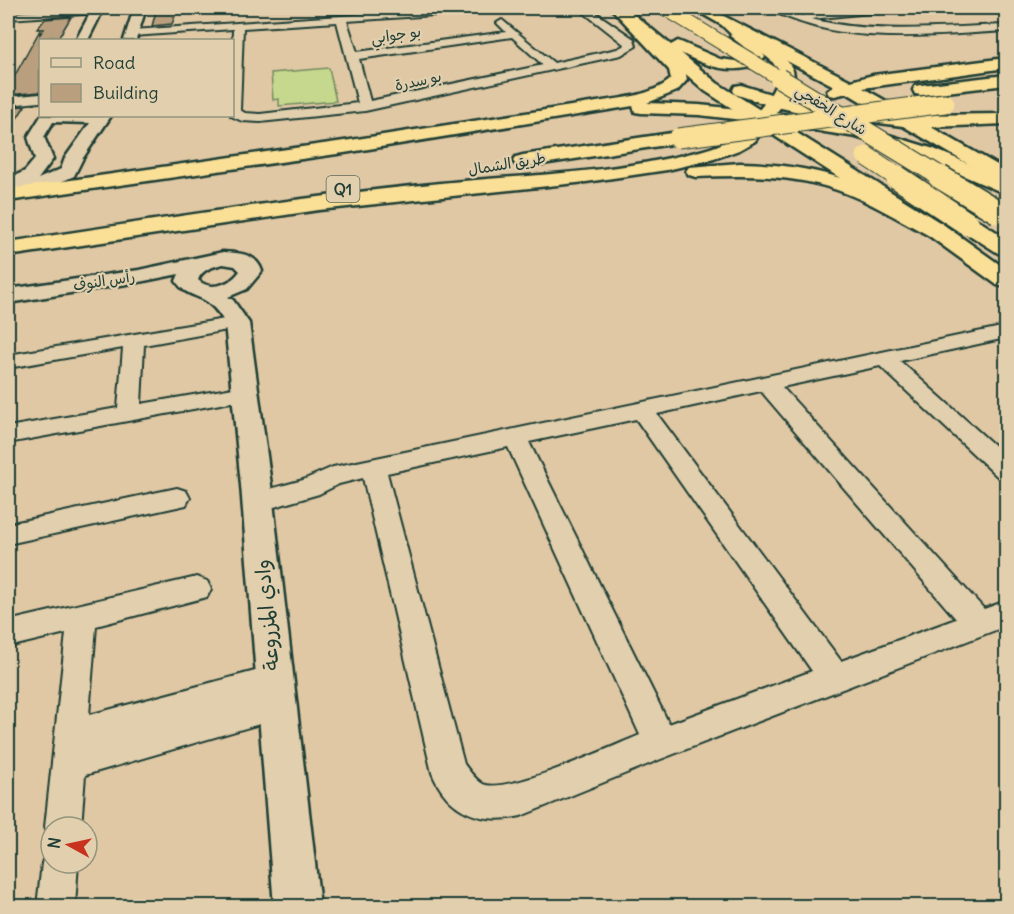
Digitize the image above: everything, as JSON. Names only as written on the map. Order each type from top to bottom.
[{"type":"highway","points":[[618,8],[631,13],[727,84],[811,116],[906,146],[972,171],[1006,189]]},
{"type":"highway","points":[[618,8],[711,87],[936,230],[1006,280]]},
{"type":"highway","points":[[8,195],[502,123],[644,99],[665,93],[676,86],[680,77],[674,64],[618,8]]},
{"type":"highway","name":"شارع الخفجي","points":[[642,8],[1006,248]]},
{"type":"highway","name":"شارع الخفجي","points":[[665,8],[1004,208]]},
{"type":"highway","points":[[674,44],[707,61],[719,64],[747,65],[757,59],[749,43],[694,8]]},
{"type":"highway","points":[[699,8],[846,86],[1006,178]]},
{"type":"highway","points":[[601,175],[683,162],[711,154],[748,138],[762,118],[777,103],[787,83],[786,72],[777,57],[728,24]]},
{"type":"highway","points":[[767,45],[819,62],[853,68],[899,70],[969,67]]},
{"type":"highway","points":[[827,161],[811,130],[811,116],[820,100],[830,93],[846,86],[873,80],[1006,63]]},
{"type":"highway","points":[[969,67],[906,80],[894,86],[892,90],[906,103],[944,115],[961,117],[1006,114]]},
{"type":"highway","name":"طريق الشمال","points":[[8,237],[115,224],[672,130],[921,90],[1006,80]]},
{"type":"highway","name":"طريق الشمال","points":[[516,144],[962,103],[1006,95]]},
{"type":"highway","points":[[962,103],[1006,103]]},
{"type":"highway","points":[[502,123],[629,109],[680,108],[762,118],[811,116],[956,123],[1006,119]]},
{"type":"highway","points":[[601,175],[678,154],[703,142],[709,135],[706,124],[689,115],[629,109]]},
{"type":"highway","points":[[1006,129],[997,133],[989,143],[992,156],[1006,172]]},
{"type":"highway","points":[[8,249],[388,196],[601,175],[740,168],[794,172],[850,187],[936,230]]},
{"type":"highway","points":[[936,230],[913,193],[918,186],[929,181],[966,181],[1004,208]]},
{"type":"highway","points":[[8,214],[31,212]]},
{"type":"street","points":[[140,8],[131,37],[238,25],[494,8]]},
{"type":"street","points":[[486,8],[552,67]]},
{"type":"street","name":"بو سدرة","points":[[234,112],[260,118],[365,107],[621,52],[631,46],[630,41],[583,8]]},
{"type":"street","points":[[773,8],[816,24],[865,32],[1006,28]]},
{"type":"street","points":[[793,17],[890,8]]},
{"type":"street","points":[[995,8],[1006,12]]},
{"type":"street","points":[[8,16],[96,9],[82,39]]},
{"type":"street","points":[[341,18],[365,107]]},
{"type":"street","points":[[926,21],[947,30]]},
{"type":"street","name":"بو سدرة","points":[[234,94],[238,25]]},
{"type":"street","name":"بو جوابي","points":[[353,56],[514,34]]},
{"type":"street","points":[[8,101],[39,98]]},
{"type":"street","points":[[8,187],[26,179],[39,168],[44,159],[36,137],[48,117]]},
{"type":"street","points":[[60,117],[83,119],[96,117]]},
{"type":"street","points":[[8,187],[44,183],[68,172],[74,158],[102,117]]},
{"type":"street","name":"رأس النوف","points":[[8,296],[201,264],[223,258],[241,260],[251,268],[247,279],[229,289],[151,289],[8,310]]},
{"type":"street","points":[[8,361],[237,323],[225,305],[187,281],[201,264]]},
{"type":"street","name":"وادي المزروعة","points":[[247,279],[237,323],[297,906]]},
{"type":"street","points":[[256,494],[310,487],[333,476],[884,358],[1001,339]]},
{"type":"street","points":[[129,413],[134,340]]},
{"type":"street","points":[[884,358],[1006,470]]},
{"type":"street","points":[[373,468],[449,773],[461,790],[479,801],[500,805],[521,799],[992,618],[767,384]]},
{"type":"street","points":[[8,435],[245,393]]},
{"type":"street","points":[[642,410],[835,678]]},
{"type":"street","points":[[515,437],[662,743]]},
{"type":"street","points":[[8,534],[177,498]]},
{"type":"street","points":[[8,634],[197,589]]},
{"type":"street","points":[[64,815],[82,616]]},
{"type":"street","points":[[70,750],[275,692]]},
{"type":"street","points":[[56,906],[59,875]]},
{"type":"green space","points":[[329,68],[336,101],[279,106],[279,99],[273,100],[271,73]]},
{"type":"building","points":[[157,8],[178,8],[172,24],[152,26]]},
{"type":"building","points":[[71,17],[59,37],[39,39],[39,92],[8,95],[8,88],[40,30],[40,34],[44,29],[37,29],[45,19]]},
{"type":"building","points":[[25,106],[8,132],[8,107]]}]
